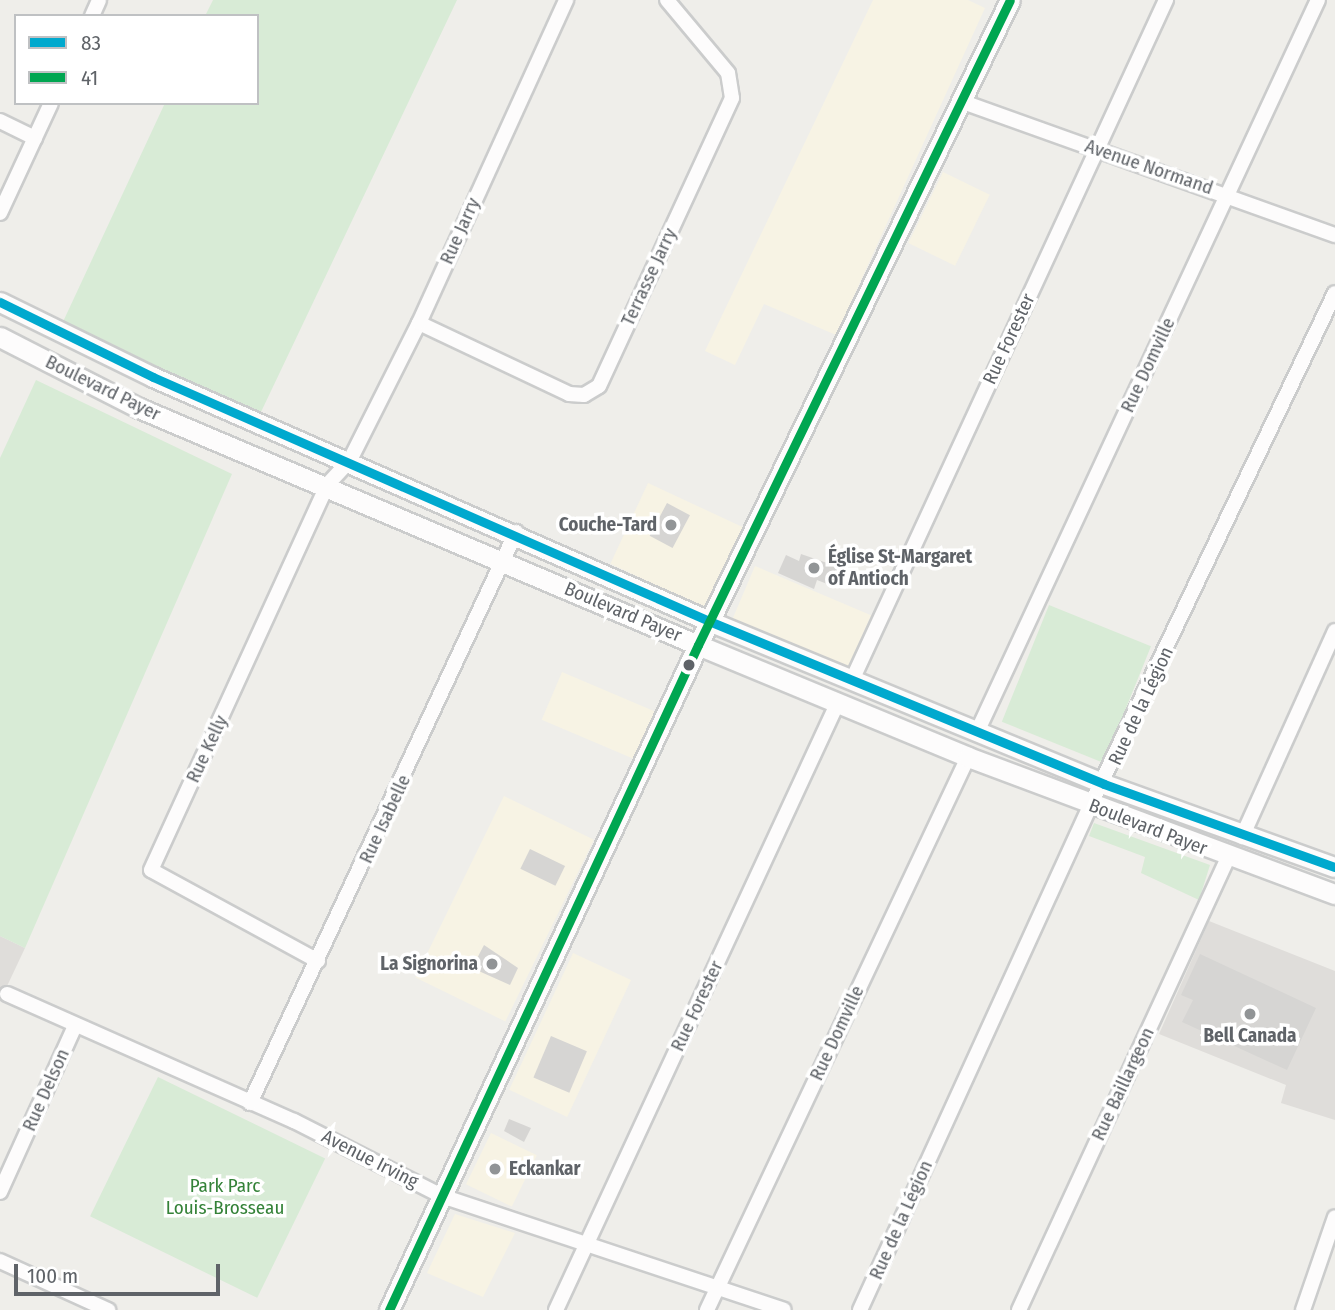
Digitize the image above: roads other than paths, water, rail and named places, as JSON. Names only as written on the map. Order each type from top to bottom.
[{"type":"street","name":"Rue Jarry","points":[[350,460],[419,323],[566,0]]},
{"type":"street","name":"Terrasse Jarry","points":[[419,323],[569,394],[584,395],[599,386],[732,98],[728,73],[667,0]]},
{"type":"street","points":[[389,1310],[709,621],[963,102],[1010,0]]},
{"type":"street","name":"Rue Forester","points":[[853,678],[1166,0]]},
{"type":"street","name":"Rue Domville","points":[[978,730],[1318,0]]},
{"type":"street","name":"Avenue Normand","points":[[963,102],[1335,234]]},
{"type":"street","points":[[0,213],[50,105]]},
{"type":"street","points":[[0,121],[35,138]]},
{"type":"street","name":"Rue de la Légion","points":[[860,1310],[1091,804],[1104,783],[1335,293]]},
{"type":"street","name":"Boulevard Payer","points":[[0,303],[153,377],[350,460],[709,621],[1104,783],[1242,837],[1335,867]]},
{"type":"street","name":"Boulevard Payer","points":[[0,337],[139,408],[327,485],[698,645],[968,757],[1228,858],[1335,894]]},
{"type":"street","name":"Rue Kelly","points":[[318,961],[151,870],[327,485],[350,460]]},
{"type":"street","name":"Rue Isabelle","points":[[250,1103],[506,561],[516,533]]},
{"type":"street","points":[[1242,837],[1335,631]]},
{"type":"street","name":"Rue Forester","points":[[556,1310],[838,702]]},
{"type":"street","name":"Rue Domville","points":[[707,1310],[968,757]]},
{"type":"street","name":"Rue Baillargeon","points":[[1018,1310],[1228,858]]},
{"type":"street","name":"Avenue Irving","points":[[7,994],[250,1103],[442,1196],[784,1310]]},
{"type":"street","name":"Rue Delson","points":[[0,1192],[75,1026]]},
{"type":"street","points":[[1303,1310],[1335,1217]]},
{"type":"street","points":[[0,1261],[108,1310]]},
{"type":"place","name":"Couche-Tard","points":[[671,525]]},
{"type":"place","name":"Église St-Margaret of Antioch","points":[[814,568]]},
{"type":"place","name":"La Signorina","points":[[492,964]]},
{"type":"place","name":"Bell Canada","points":[[1250,1014]]},
{"type":"place","name":"Eckankar","points":[[495,1169]]},
{"type":"park label","name":"Park Parc Louis-Brosseau","points":[[225,1197]]}]
